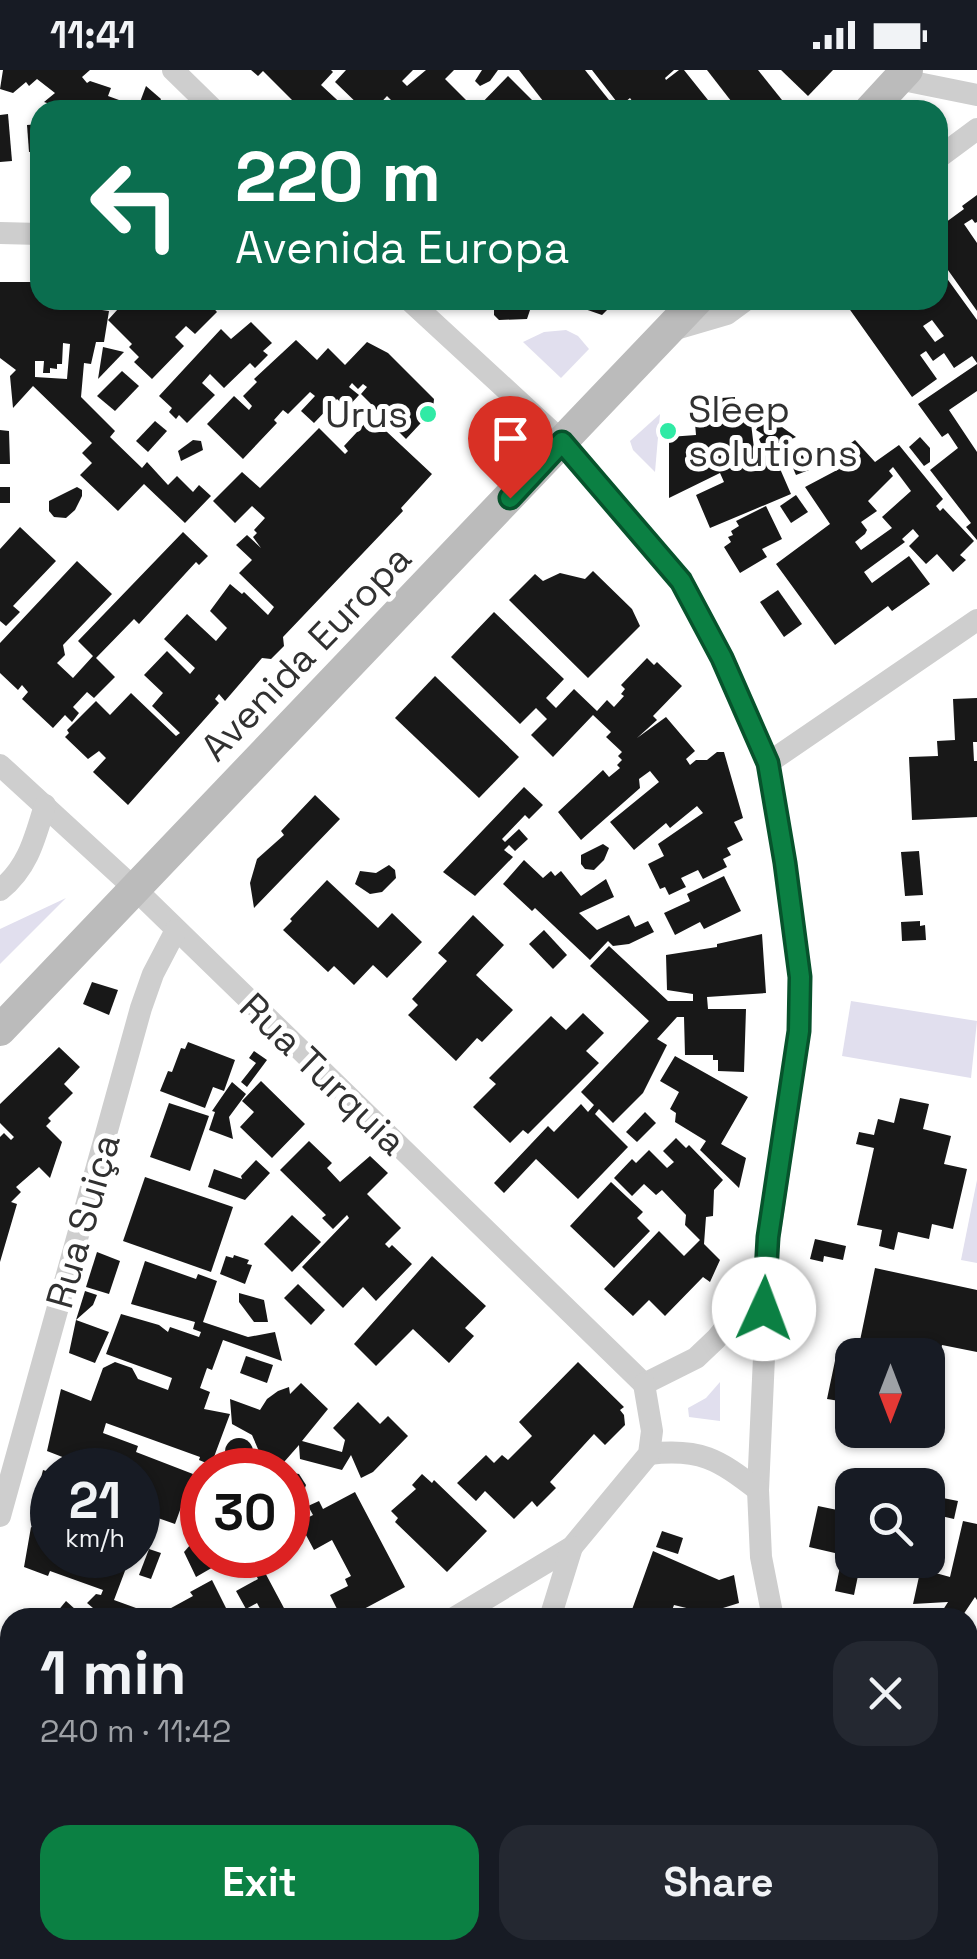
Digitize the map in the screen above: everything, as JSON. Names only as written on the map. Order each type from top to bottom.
[{"type":"main road","points":[[879,100],[903,74]]},
{"type":"main road","name":"Avenida Europa","points":[[0,1030],[688,310]]},
{"type":"street","points":[[172,70],[204,100]]},
{"type":"street","points":[[903,74],[977,96]]},
{"type":"street","points":[[948,150],[972,132]]},
{"type":"street","points":[[0,232],[30,234]]},
{"type":"street","points":[[420,310],[562,442],[681,581],[722,658],[768,763],[800,977],[799,1031],[763,1283],[758,1490],[761,1556],[770,1608]]},
{"type":"street","points":[[669,331],[733,310]]},
{"type":"street","points":[[768,763],[977,620]]},
{"type":"street","name":"Rua Turquia","points":[[0,764],[134,888],[644,1384]]},
{"type":"street","points":[[0,890],[21,869],[30,853],[45,805]]},
{"type":"street","name":"Rua Suiça","points":[[0,1516],[141,1008],[176,930]]},
{"type":"street","points":[[471,1608],[572,1547],[649,1454],[652,1431],[644,1384],[696,1358],[763,1283]]},
{"type":"street","points":[[649,1454],[680,1450],[702,1454],[720,1462],[758,1490]]},
{"type":"street","points":[[553,1608],[572,1547]]},
{"type":"shaded area","points":[[566,330],[578,336],[589,349],[561,378],[523,342],[544,332]]},
{"type":"shaded area","points":[[660,414],[655,472],[633,450],[630,441]]},
{"type":"shaded area","points":[[66,898],[0,964],[0,929]]},
{"type":"shaded area","points":[[851,1001],[977,1021],[971,1078],[842,1056]]},
{"type":"shaded area","points":[[977,1180],[977,1263],[961,1260]]},
{"type":"shaded area","points":[[720,1382],[720,1421],[689,1417],[688,1408],[706,1398]]},
{"type":"building","points":[[3,70],[90,70],[82,77],[87,83],[111,88],[108,96],[119,100],[46,100],[55,93],[37,79],[13,93],[0,89]]},
{"type":"building","points":[[251,70],[331,70],[321,85],[337,100],[292,100],[263,71],[258,76]]},
{"type":"building","points":[[346,70],[413,70],[402,81],[407,86],[426,70],[454,70],[445,79],[466,100],[391,100],[387,96],[383,100],[354,100],[335,82]]},
{"type":"building","points":[[482,70],[498,70],[480,86],[475,81]]},
{"type":"building","points":[[519,70],[585,70],[609,100],[542,100]]},
{"type":"building","points":[[592,70],[674,70],[666,80],[684,70],[708,100],[630,98],[615,100]]},
{"type":"building","points":[[707,70],[758,70],[782,100],[730,100]]},
{"type":"building","points":[[781,70],[833,70],[808,96]]},
{"type":"building","points":[[508,76],[532,100],[485,100]]},
{"type":"building","points":[[146,86],[161,99],[161,100],[141,100]]},
{"type":"building","points":[[8,114],[12,161],[0,162],[0,115]]},
{"type":"building","points":[[977,195],[977,222],[972,219],[964,224],[977,243],[977,311],[948,270],[948,221],[964,209],[962,206]]},
{"type":"building","points":[[948,280],[977,320],[977,363],[972,356],[954,368],[944,353],[933,361],[926,351],[920,355],[937,379],[912,397],[850,310],[948,310]],"holes":[[[932,320],[944,336],[935,342],[923,326]]]},
{"type":"building","points":[[0,282],[30,282],[30,310],[109,311],[104,342],[96,342],[91,364],[84,363],[81,397],[115,431],[110,437],[142,468],[147,462],[168,485],[177,476],[193,492],[199,485],[211,496],[185,523],[144,484],[118,511],[80,475],[92,463],[82,453],[92,443],[33,386],[13,408],[10,376],[16,370],[0,358]],"holes":[[[63,343],[70,344],[67,379],[35,377],[35,361],[44,361],[43,373],[50,373],[50,368],[57,369],[57,364],[62,364]]]},
{"type":"building","points":[[117,310],[217,312],[195,334],[186,326],[175,337],[184,346],[152,379],[134,362],[139,357],[129,347],[132,344],[108,320]]},
{"type":"building","points":[[494,310],[530,310],[527,319],[499,320]]},
{"type":"building","points":[[251,322],[272,343],[263,351],[268,355],[255,368],[250,363],[224,388],[210,374],[202,383],[215,395],[187,423],[179,415],[176,419],[169,412],[172,408],[159,396],[221,329],[231,339]]},
{"type":"building","points":[[296,340],[317,360],[328,348],[345,365],[367,342],[388,353],[434,399],[433,410],[406,439],[361,394],[367,387],[363,384],[358,389],[352,383],[349,387],[359,395],[347,408],[337,399],[314,423],[301,411],[315,396],[310,392],[288,414],[283,410],[274,420],[277,423],[243,459],[207,424],[234,396],[249,410],[252,406],[243,396],[257,382],[254,379]]},
{"type":"building","points":[[103,347],[124,352],[98,379]]},
{"type":"building","points":[[977,364],[977,391],[949,410],[977,452],[977,540],[966,527],[971,523],[930,470],[958,448],[948,433],[942,437],[918,404]]},
{"type":"building","points":[[122,371],[139,386],[115,411],[97,396]]},
{"type":"building","points":[[735,397],[735,405],[749,406],[755,457],[765,452],[768,458],[774,455],[791,494],[710,528],[696,495],[724,482],[720,473],[669,498],[669,437],[696,435],[693,400]]},
{"type":"building","points":[[765,415],[796,437],[765,452],[759,439],[764,435],[756,430]]},
{"type":"building","points":[[371,417],[432,474],[401,508],[403,511],[283,637],[284,646],[271,659],[262,658],[225,701],[219,694],[215,699],[219,703],[128,805],[93,772],[106,758],[99,751],[88,759],[65,737],[67,730],[96,701],[110,715],[131,693],[176,736],[180,733],[152,706],[163,693],[144,675],[167,651],[190,674],[195,668],[164,639],[187,614],[216,641],[227,628],[210,611],[230,584],[268,615],[274,607],[239,573],[252,560],[236,545],[247,535],[261,548],[253,537],[265,518],[252,506],[235,523],[213,501],[242,472],[260,488],[319,428],[345,454],[348,451],[344,446]]},
{"type":"building","points":[[155,421],[167,431],[148,452],[136,441]]},
{"type":"building","points":[[0,430],[9,431],[10,464],[0,464]]},
{"type":"building","points":[[920,437],[930,448],[930,462],[924,466],[909,447]]},
{"type":"building","points":[[193,440],[201,441],[203,450],[181,461],[178,451]]},
{"type":"building","points":[[855,440],[875,462],[899,445],[943,499],[936,506],[940,511],[943,508],[974,541],[960,555],[966,560],[953,572],[937,554],[926,564],[909,546],[919,536],[913,529],[902,539],[905,542],[864,572],[872,583],[909,556],[930,584],[892,611],[888,606],[835,645],[776,564],[830,524],[805,487],[839,469],[830,459]],"holes":[[[893,467],[911,491],[882,517],[892,528],[861,550],[855,542],[867,530],[861,522],[877,511],[868,501],[893,476],[889,471]]]},
{"type":"building","points":[[800,449],[809,470],[796,475],[787,454]]},
{"type":"building","points":[[0,487],[10,487],[10,503],[0,503]]},
{"type":"building","points":[[77,487],[82,496],[75,510],[66,518],[54,517],[49,501]]},
{"type":"building","points":[[796,495],[808,512],[791,523],[780,506]]},
{"type":"building","points":[[766,506],[782,539],[762,549],[767,557],[740,573],[724,547],[731,542],[731,531],[739,526],[736,521]]},
{"type":"building","points":[[20,527],[56,561],[13,606],[20,612],[6,626],[0,621],[0,549]]},
{"type":"building","points":[[183,532],[208,556],[199,565],[196,562],[139,624],[134,619],[96,658],[115,677],[94,698],[87,692],[73,707],[79,713],[72,722],[65,715],[53,728],[22,699],[28,692],[22,685],[18,690],[0,673],[0,643],[77,561],[112,594],[63,645],[65,655],[57,663],[73,678],[93,656],[78,641]]},
{"type":"building","points":[[593,571],[632,609],[640,626],[588,678],[509,600],[535,574],[543,581],[560,573],[585,579]]},
{"type":"building","points":[[778,590],[802,624],[784,637],[760,602]]},
{"type":"building","points":[[494,612],[564,679],[546,698],[556,708],[574,689],[597,711],[607,700],[614,707],[624,696],[621,685],[647,658],[654,665],[657,662],[682,686],[653,716],[657,720],[637,738],[666,717],[695,751],[686,759],[690,765],[724,752],[743,818],[734,822],[743,840],[727,848],[731,855],[723,859],[727,867],[703,879],[698,870],[681,878],[686,887],[669,895],[665,887],[660,889],[648,864],[664,856],[658,844],[703,813],[697,806],[670,828],[666,823],[634,850],[610,822],[659,782],[650,771],[639,779],[640,788],[581,840],[558,812],[603,770],[609,777],[620,768],[617,765],[622,760],[618,756],[622,752],[606,737],[611,732],[593,715],[553,757],[531,735],[547,719],[536,708],[520,724],[451,657]]},
{"type":"building","points":[[435,676],[519,757],[479,798],[395,718]]},
{"type":"building","points":[[977,698],[977,742],[973,742],[977,817],[912,820],[909,757],[938,756],[937,741],[955,740],[953,699]]},
{"type":"building","points":[[524,787],[543,805],[529,819],[525,815],[502,839],[505,842],[519,829],[528,839],[515,851],[509,845],[504,850],[513,857],[475,896],[443,872]]},
{"type":"building","points":[[315,795],[340,819],[254,908],[250,883],[257,859],[284,835],[281,831]]},
{"type":"building","points":[[603,844],[609,848],[604,860],[594,870],[585,869],[581,855]]},
{"type":"building","points":[[919,851],[923,895],[905,896],[901,852]]},
{"type":"building","points":[[524,860],[543,878],[551,871],[555,876],[561,871],[581,896],[606,879],[614,897],[579,913],[597,930],[629,915],[635,927],[648,921],[654,932],[629,944],[613,946],[608,941],[590,960],[503,884]]},
{"type":"building","points":[[389,865],[396,878],[382,892],[370,894],[355,884],[360,871],[376,873]]},
{"type":"building","points":[[724,876],[741,911],[704,929],[700,922],[675,935],[664,913],[690,901],[687,894]]},
{"type":"building","points":[[327,880],[378,928],[392,913],[422,942],[387,978],[373,965],[354,985],[334,966],[328,972],[283,930]]},
{"type":"building","points":[[473,915],[504,945],[476,975],[513,1010],[482,1042],[477,1038],[456,1061],[408,1015],[418,1005],[412,999],[447,961],[438,953]]},
{"type":"building","points":[[920,921],[920,926],[925,925],[926,940],[902,941],[901,922]]},
{"type":"building","points":[[544,930],[567,955],[553,969],[529,944]]},
{"type":"building","points":[[762,934],[766,993],[707,997],[708,1009],[746,1009],[744,1072],[718,1071],[718,1060],[713,1060],[713,1055],[685,1055],[684,1017],[677,1017],[657,1039],[667,1045],[643,1093],[613,1123],[599,1109],[595,1114],[628,1147],[578,1199],[536,1159],[504,1193],[494,1183],[548,1126],[554,1132],[581,1104],[588,1112],[594,1105],[581,1092],[649,1021],[590,966],[609,946],[668,1001],[693,1001],[693,994],[667,990],[666,955],[717,947]]},
{"type":"building","points":[[92,982],[118,990],[109,1015],[83,1004]]},
{"type":"building","points":[[583,1013],[604,1033],[586,1051],[599,1063],[528,1134],[523,1130],[510,1143],[473,1107],[496,1084],[489,1078],[551,1016],[566,1030]]},
{"type":"building","points":[[188,1042],[235,1060],[224,1091],[213,1087],[205,1108],[160,1091],[181,1048],[185,1049]]},
{"type":"building","points":[[59,1047],[80,1067],[64,1084],[73,1093],[48,1118],[51,1121],[46,1126],[62,1142],[50,1178],[39,1167],[16,1187],[21,1192],[11,1202],[17,1204],[0,1262],[0,1137],[4,1133],[11,1140],[14,1137],[0,1123],[0,1104]]},
{"type":"building","points":[[254,1051],[267,1060],[247,1087],[241,1082],[256,1063],[249,1058]]},
{"type":"building","points":[[675,1056],[748,1097],[721,1144],[746,1158],[739,1188],[700,1150],[706,1141],[675,1122],[676,1113],[670,1109],[679,1092],[660,1081]]},
{"type":"building","points":[[261,1081],[305,1124],[272,1158],[240,1127],[254,1112],[242,1101]]},
{"type":"building","points":[[232,1082],[246,1094],[229,1117],[233,1139],[209,1130],[215,1112],[212,1111]]},
{"type":"building","points":[[900,1098],[929,1104],[923,1129],[951,1136],[944,1164],[967,1169],[953,1229],[932,1224],[929,1239],[898,1232],[894,1250],[879,1246],[882,1230],[857,1225],[874,1148],[856,1144],[859,1132],[874,1135],[878,1119],[894,1123]]},
{"type":"building","points":[[169,1103],[209,1116],[190,1171],[150,1157]]},
{"type":"building","points":[[645,1112],[656,1123],[637,1142],[626,1132]]},
{"type":"building","points":[[676,1138],[686,1148],[689,1145],[723,1180],[714,1190],[713,1216],[706,1217],[704,1244],[720,1260],[710,1282],[703,1277],[665,1316],[649,1300],[633,1316],[604,1289],[659,1231],[684,1256],[700,1240],[685,1225],[686,1215],[662,1190],[656,1195],[644,1184],[632,1196],[614,1178],[632,1159],[636,1163],[649,1150],[667,1168],[674,1162],[663,1151]]},
{"type":"building","points":[[309,1141],[332,1163],[327,1168],[340,1182],[370,1156],[388,1173],[367,1194],[401,1228],[385,1244],[389,1248],[392,1245],[412,1264],[376,1301],[363,1287],[343,1308],[302,1267],[349,1218],[347,1215],[333,1229],[322,1218],[326,1215],[280,1170]]},
{"type":"building","points":[[256,1160],[270,1173],[245,1200],[208,1187],[214,1169],[242,1179]]},
{"type":"building","points":[[145,1177],[233,1207],[211,1272],[123,1241]]},
{"type":"building","points":[[611,1182],[643,1212],[637,1218],[650,1231],[614,1268],[570,1226]]},
{"type":"building","points":[[292,1215],[321,1242],[292,1272],[264,1244]]},
{"type":"building","points":[[815,1239],[846,1246],[843,1260],[824,1256],[823,1262],[810,1259]]},
{"type":"building","points":[[97,1252],[120,1261],[109,1294],[86,1287]]},
{"type":"building","points":[[234,1255],[252,1265],[245,1284],[220,1274],[226,1256]]},
{"type":"building","points":[[432,1256],[486,1306],[465,1328],[474,1336],[449,1363],[413,1329],[376,1366],[354,1344]]},
{"type":"building","points":[[145,1261],[196,1279],[198,1274],[217,1281],[203,1322],[248,1337],[275,1332],[282,1361],[223,1340],[212,1370],[207,1368],[200,1388],[210,1392],[204,1409],[230,1414],[217,1448],[180,1450],[106,1423],[103,1433],[137,1448],[48,1448],[61,1389],[91,1401],[103,1368],[115,1362],[132,1368],[138,1379],[168,1390],[172,1378],[106,1354],[121,1314],[159,1325],[168,1332],[170,1327],[199,1337],[201,1332],[193,1329],[195,1322],[131,1304]]},
{"type":"building","points":[[875,1268],[977,1290],[977,1352],[945,1346],[945,1338],[861,1338]]},
{"type":"building","points":[[298,1284],[325,1310],[311,1325],[284,1298]]},
{"type":"building","points":[[85,1291],[97,1295],[93,1305],[76,1320]]},
{"type":"building","points":[[239,1293],[264,1300],[268,1322],[254,1322],[239,1302]]},
{"type":"building","points":[[76,1320],[109,1332],[95,1363],[69,1353]]},
{"type":"building","points":[[246,1356],[273,1365],[267,1383],[240,1373]]},
{"type":"building","points":[[835,1361],[835,1400],[827,1399]]},
{"type":"building","points":[[578,1362],[624,1407],[620,1410],[625,1425],[605,1445],[594,1434],[550,1482],[556,1488],[537,1507],[532,1501],[514,1519],[485,1491],[476,1501],[457,1483],[486,1455],[494,1463],[502,1455],[508,1460],[532,1436],[519,1422]]},
{"type":"building","points":[[301,1383],[328,1409],[302,1441],[342,1452],[345,1440],[333,1428],[358,1402],[380,1424],[388,1416],[408,1436],[373,1472],[361,1478],[351,1455],[342,1470],[310,1462],[310,1448],[299,1445],[258,1448],[252,1435],[232,1424],[230,1399],[260,1410],[278,1391],[289,1387],[290,1394]]},
{"type":"building","points":[[239,1438],[252,1448],[226,1448]]},
{"type":"building","points":[[160,1461],[180,1469],[180,1510],[175,1524],[160,1519]]},
{"type":"building","points":[[422,1474],[432,1483],[434,1480],[487,1531],[447,1572],[395,1522],[398,1518],[391,1511],[416,1489],[412,1485]]},
{"type":"building","points":[[355,1492],[405,1587],[366,1608],[336,1608],[330,1595],[348,1586],[345,1579],[351,1576],[332,1540],[314,1550],[310,1543],[310,1505],[319,1501],[323,1509]]},
{"type":"building","points":[[945,1498],[958,1501],[954,1519],[945,1517]]},
{"type":"building","points":[[818,1506],[835,1510],[835,1553],[809,1547]]},
{"type":"building","points":[[963,1521],[977,1524],[977,1600],[975,1597],[968,1608],[944,1608],[948,1602],[913,1604],[919,1578],[950,1577]]},
{"type":"building","points":[[662,1531],[683,1538],[678,1554],[656,1547]]},
{"type":"building","points":[[30,1533],[30,1569],[24,1567]]},
{"type":"building","points":[[653,1551],[719,1580],[734,1575],[739,1603],[723,1608],[633,1608]]},
{"type":"building","points":[[70,1578],[122,1578],[114,1600],[136,1608],[93,1608],[87,1603],[103,1590]]},
{"type":"building","points":[[268,1578],[284,1608],[260,1608],[257,1603],[245,1608],[236,1591]]},
{"type":"building","points":[[838,1578],[858,1578],[854,1595],[835,1591]]},
{"type":"building","points":[[212,1580],[226,1608],[171,1608],[193,1596],[190,1592]]},
{"type":"place","name":"Urus","points":[[428,414]]},
{"type":"place","name":"Sleep solutions","points":[[668,431]]},
{"type":"route","points":[[510,498],[562,442],[681,581],[722,658],[768,763],[800,977],[799,1031],[768,1237],[764,1309]]}]
